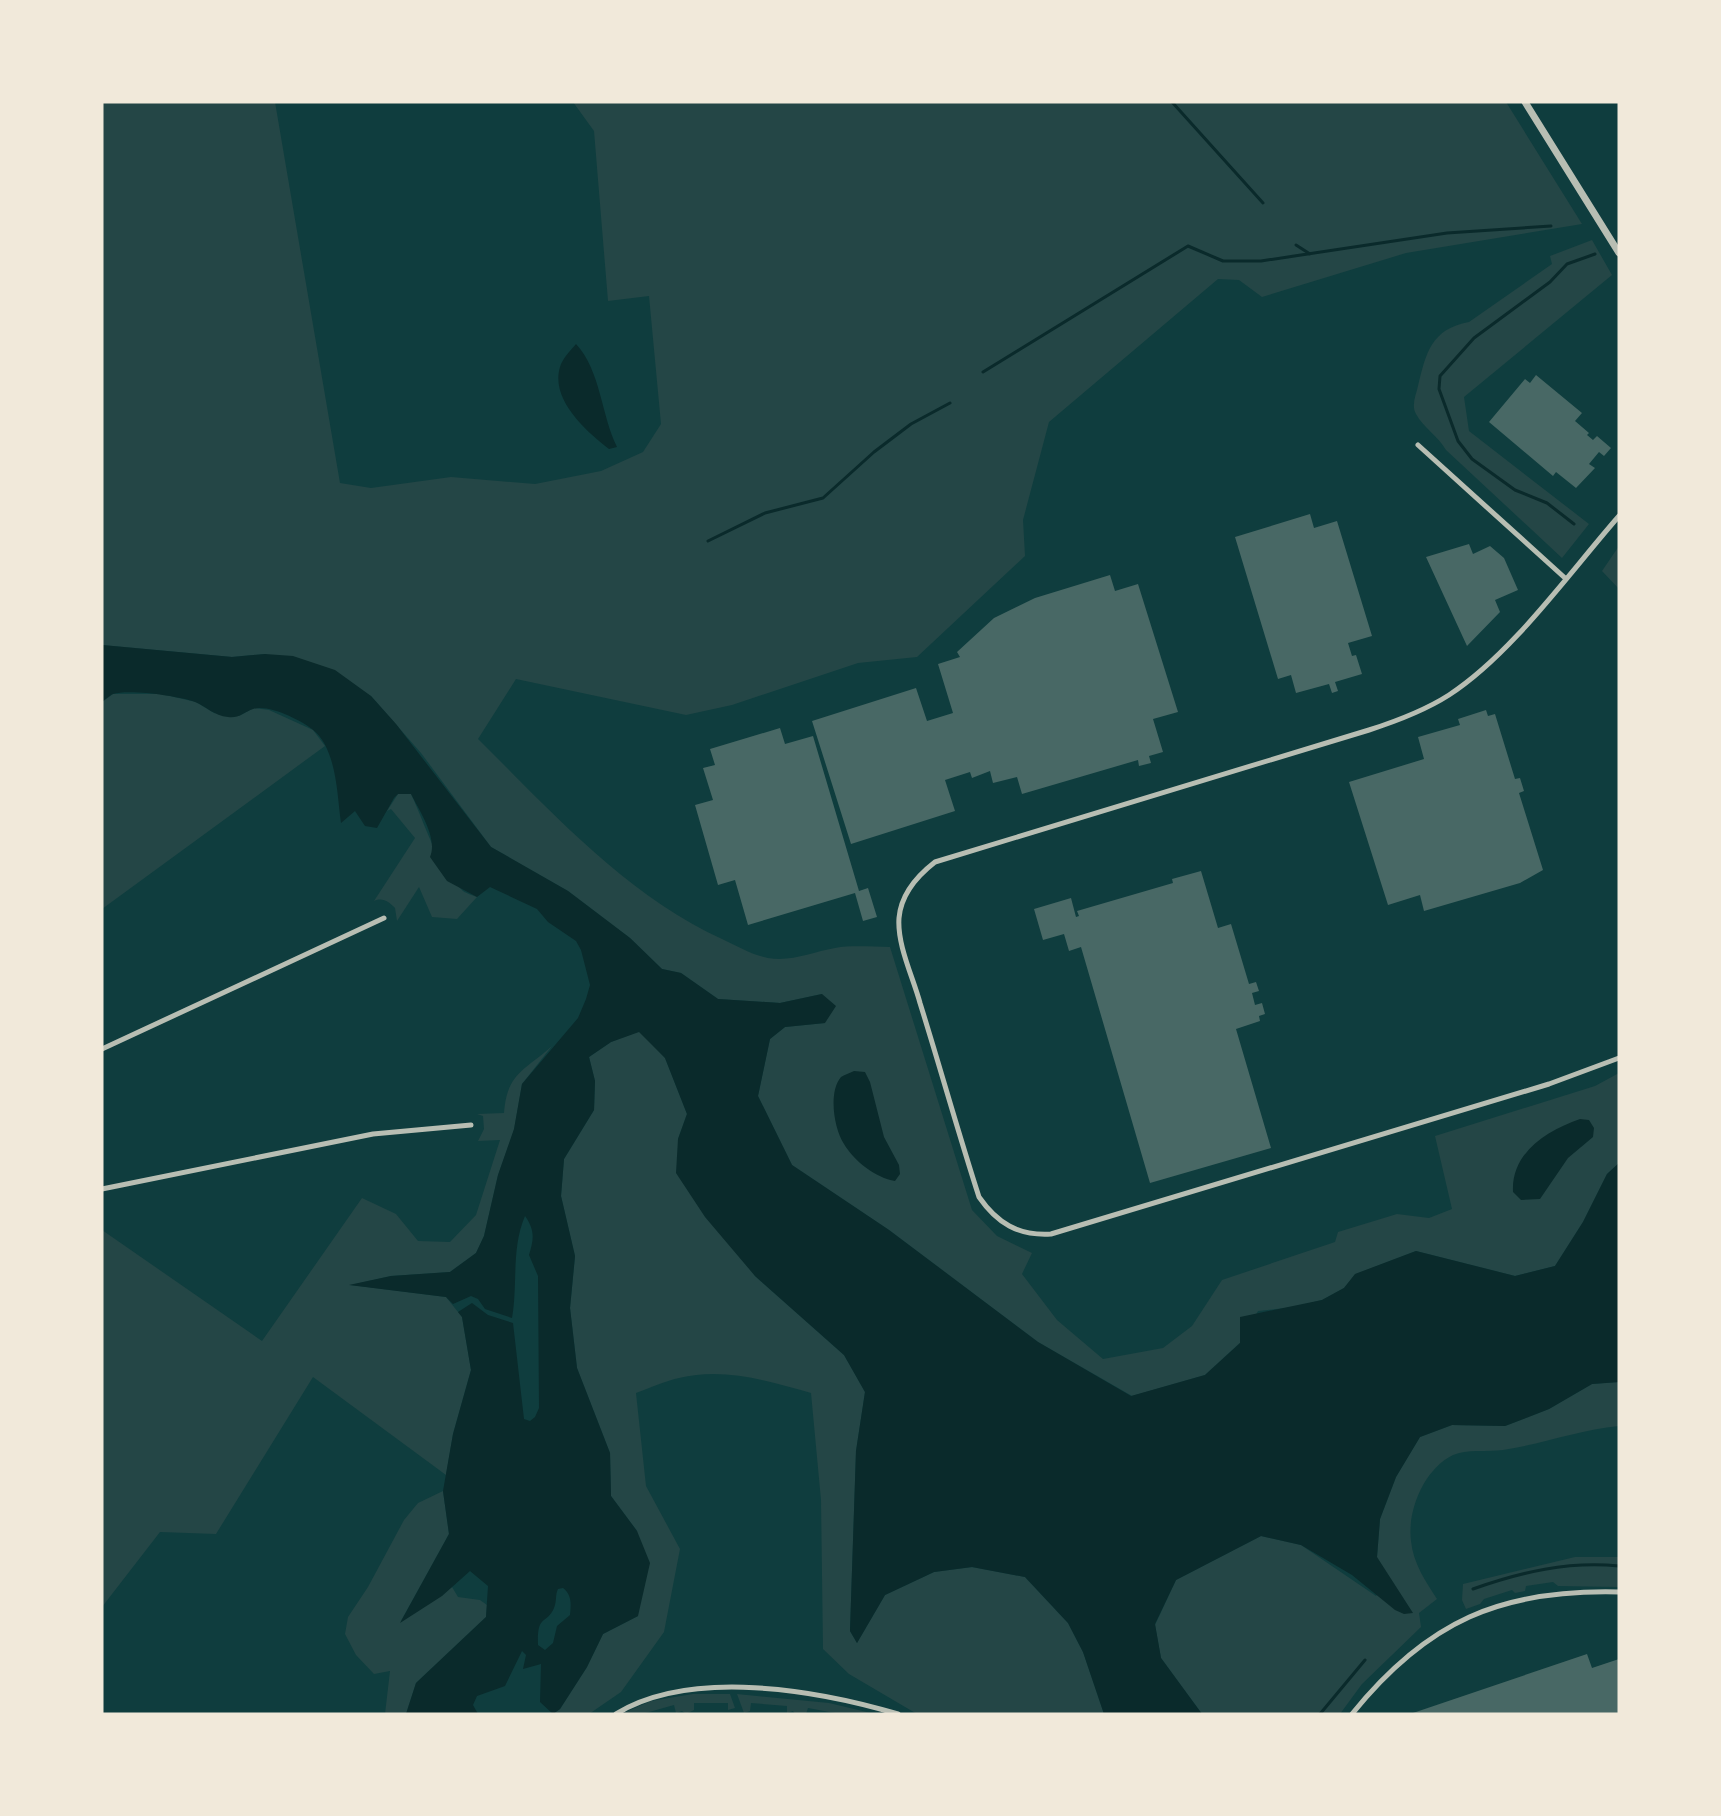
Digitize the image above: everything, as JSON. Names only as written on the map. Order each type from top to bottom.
[{"type":"street","points":[[1525,102],[1619,253]]},
{"type":"street","points":[[1418,445],[1565,578]]},
{"type":"street","points":[[1619,516],[1516,636],[1482,671],[1448,696],[1407,718],[935,862],[914,881],[904,897],[899,919],[900,932],[979,1197],[999,1221],[1010,1228],[1035,1235],[1061,1231],[1549,1084],[1619,1058]]},
{"type":"street","points":[[102,1049],[384,918]]},
{"type":"street","points":[[102,1189],[373,1134],[471,1125]]},
{"type":"street","points":[[1352,1714],[1405,1657],[1428,1639],[1476,1613],[1543,1594],[1570,1591],[1619,1592]]},
{"type":"street","points":[[616,1714],[632,1704],[665,1694],[729,1688],[800,1693],[853,1702],[898,1714]]},
{"type":"shaded area","points":[[102,102],[275,102],[340,483],[371,488],[451,477],[535,484],[601,471],[643,452],[661,424],[649,296],[608,301],[594,131],[573,102],[1506,102],[1582,224],[1406,253],[1262,297],[1239,280],[1218,279],[1049,422],[1023,520],[1025,556],[917,657],[858,663],[732,705],[686,715],[516,679],[478,739],[563,823],[622,875],[687,921],[722,939],[756,955],[777,959],[794,958],[842,947],[890,947],[972,1210],[997,1236],[1032,1253],[1022,1274],[1057,1320],[1103,1359],[1163,1348],[1192,1326],[1222,1280],[1335,1242],[1338,1232],[1397,1214],[1429,1218],[1452,1209],[1435,1136],[1595,1086],[1619,1073],[1619,1163],[1607,1174],[1583,1222],[1555,1266],[1515,1276],[1416,1251],[1356,1274],[1344,1288],[1322,1300],[1294,1307],[1258,1311],[1240,1343],[1205,1375],[1132,1396],[1038,1342],[889,1230],[792,1165],[758,1096],[770,1039],[785,1027],[825,1023],[822,994],[780,1003],[718,999],[681,973],[662,969],[630,938],[568,891],[491,847],[421,753],[371,696],[265,654],[232,657],[102,645]]},
{"type":"shaded area","points":[[1592,240],[1612,275],[1464,397],[1469,431],[1589,524],[1562,558],[1446,450],[1419,419],[1414,404],[1424,363],[1432,344],[1438,337],[1456,325],[1469,322],[1552,264],[1550,256]]},
{"type":"shaded area","points":[[576,344],[591,367],[617,447],[609,449],[591,434],[572,414],[560,391],[558,379],[560,367]]},
{"type":"shaded area","points":[[1619,546],[1619,589],[1602,571]]},
{"type":"shaded area","points":[[102,645],[232,657],[265,654],[293,656],[335,670],[371,696],[396,724],[491,847],[568,891],[630,938],[662,969],[681,973],[718,999],[780,1003],[822,994],[836,1006],[825,1023],[785,1027],[770,1039],[758,1096],[792,1165],[889,1230],[1038,1342],[1131,1396],[1205,1375],[1240,1343],[1240,1317],[1322,1300],[1344,1288],[1355,1274],[1416,1251],[1515,1276],[1555,1266],[1583,1222],[1607,1174],[1619,1163],[1619,1382],[1592,1384],[1549,1409],[1505,1426],[1452,1425],[1420,1437],[1396,1477],[1380,1519],[1377,1557],[1413,1613],[1404,1614],[1395,1610],[1352,1575],[1301,1545],[1261,1536],[1176,1580],[1155,1624],[1161,1658],[1202,1714],[1104,1714],[1083,1652],[1068,1623],[1025,1577],[972,1567],[934,1572],[885,1595],[857,1643],[850,1631],[856,1451],[865,1392],[844,1355],[755,1276],[705,1217],[676,1173],[678,1139],[687,1114],[665,1058],[639,1032],[611,1042],[589,1057],[595,1081],[594,1110],[564,1159],[561,1196],[575,1256],[570,1308],[577,1368],[610,1453],[611,1496],[637,1531],[650,1563],[638,1616],[603,1634],[587,1667],[560,1709],[553,1714],[540,1702],[541,1664],[523,1669],[526,1655],[522,1651],[505,1686],[477,1696],[473,1705],[478,1714],[406,1714],[416,1683],[486,1617],[488,1586],[470,1571],[442,1596],[400,1623],[449,1534],[443,1491],[453,1434],[471,1370],[462,1317],[458,1312],[472,1303],[488,1315],[513,1323],[524,1419],[530,1421],[535,1417],[539,1408],[538,1276],[529,1255],[533,1239],[532,1230],[525,1216],[516,1254],[512,1318],[485,1309],[478,1299],[471,1296],[453,1304],[446,1297],[349,1285],[391,1276],[450,1272],[476,1253],[484,1236],[498,1175],[514,1129],[522,1084],[578,1018],[586,999],[590,985],[581,950],[576,941],[548,922],[537,909],[490,887],[477,897],[447,881],[430,857],[432,842],[430,833],[411,794],[398,794],[394,798],[377,828],[365,826],[355,811],[341,823],[337,786],[327,748],[312,729],[300,721],[276,711],[260,708],[235,717],[223,716],[195,702],[154,694],[120,693],[102,702]],"holes":[[[563,1588],[570,1600],[570,1615],[557,1626],[553,1643],[545,1650],[538,1645],[539,1628],[554,1608],[558,1589]]]},
{"type":"shaded area","points":[[113,694],[161,694],[196,702],[214,713],[239,716],[254,708],[269,710],[313,730],[325,746],[102,909],[102,702]]},
{"type":"shaded area","points":[[398,794],[411,794],[432,844],[452,879],[462,890],[477,897],[457,919],[432,917],[419,887],[397,921],[395,908],[383,900],[374,901],[415,838],[391,809],[387,811]]},
{"type":"shaded area","points":[[640,1031],[665,1058],[687,1114],[678,1139],[755,1276],[844,1355],[865,1392],[856,1451],[850,1631],[857,1643],[885,1595],[934,1572],[972,1567],[1025,1577],[1068,1623],[1083,1652],[1104,1714],[917,1714],[849,1674],[823,1649],[821,1500],[811,1393],[746,1377],[713,1374],[674,1379],[636,1393],[646,1486],[680,1549],[664,1632],[621,1692],[589,1714],[553,1714],[560,1709],[587,1667],[603,1634],[638,1616],[637,1531],[611,1496],[610,1453],[577,1368],[570,1308],[575,1256],[561,1196],[564,1159],[594,1110],[595,1081],[589,1057],[611,1042]]},
{"type":"shaded area","points":[[552,1046],[522,1084],[514,1130],[498,1175],[484,1236],[476,1253],[450,1272],[391,1276],[351,1285],[446,1297],[462,1317],[471,1370],[453,1434],[446,1475],[313,1377],[216,1534],[160,1532],[102,1607],[102,1230],[262,1341],[362,1198],[396,1214],[418,1241],[450,1242],[476,1215],[500,1140],[478,1141],[484,1129],[483,1116],[477,1114],[504,1113],[513,1081]]},
{"type":"shaded area","points":[[854,1071],[865,1072],[870,1082],[884,1137],[899,1165],[900,1174],[895,1181],[866,1168],[848,1150],[837,1129],[834,1101],[837,1084],[841,1077]]},
{"type":"shaded area","points":[[1580,1119],[1589,1120],[1594,1128],[1593,1137],[1568,1158],[1540,1199],[1521,1200],[1513,1192],[1514,1178],[1524,1155],[1543,1137]]},
{"type":"shaded area","points":[[1619,1382],[1619,1426],[1503,1450],[1458,1453],[1443,1461],[1434,1470],[1426,1480],[1415,1504],[1410,1529],[1412,1549],[1417,1565],[1437,1599],[1419,1613],[1421,1627],[1362,1684],[1340,1714],[1202,1714],[1161,1658],[1155,1625],[1176,1580],[1261,1536],[1301,1545],[1376,1596],[1379,1592],[1377,1557],[1380,1519],[1396,1477],[1420,1437],[1452,1425],[1505,1426],[1549,1409],[1592,1384]]},
{"type":"shaded area","points":[[443,1491],[449,1534],[401,1621],[452,1587],[458,1597],[480,1600],[487,1605],[486,1617],[416,1683],[406,1714],[385,1714],[390,1671],[374,1674],[356,1655],[345,1634],[348,1617],[368,1587],[404,1520],[418,1503]]},
{"type":"shaded area","points":[[1575,1557],[1619,1557],[1619,1587],[1558,1586],[1553,1582],[1526,1586],[1525,1591],[1515,1593],[1512,1590],[1484,1599],[1480,1604],[1466,1609],[1462,1600],[1463,1584]]},
{"type":"shaded area","points":[[693,1694],[730,1694],[735,1708],[728,1710],[728,1703],[694,1703],[694,1710],[686,1714],[682,1711],[676,1713],[674,1705],[642,1714],[621,1714],[651,1701]]},
{"type":"shaded area","points":[[737,1694],[829,1703],[875,1714],[840,1714],[808,1708],[806,1714],[795,1714],[793,1711],[787,1713],[787,1706],[751,1703],[750,1711],[744,1713]]},
{"type":"building","points":[[1536,375],[1582,413],[1575,421],[1589,433],[1587,435],[1593,440],[1597,436],[1611,448],[1604,456],[1599,452],[1589,464],[1595,468],[1576,488],[1556,472],[1553,476],[1489,422],[1525,379],[1530,383]]},
{"type":"building","points":[[1310,514],[1314,528],[1337,521],[1372,636],[1348,643],[1352,656],[1356,655],[1362,674],[1335,682],[1338,691],[1332,693],[1329,684],[1296,693],[1291,675],[1278,679],[1235,537]]},
{"type":"building","points":[[1469,544],[1473,554],[1490,546],[1504,558],[1518,590],[1495,600],[1500,612],[1467,646],[1426,557]]},
{"type":"building","points":[[1110,575],[1115,591],[1138,584],[1178,712],[1153,719],[1163,752],[1149,756],[1151,763],[1139,766],[1138,760],[1022,794],[1017,777],[993,783],[990,771],[972,778],[970,772],[945,780],[955,811],[851,844],[812,721],[916,688],[927,721],[953,713],[938,664],[960,657],[957,652],[994,618],[1035,598]]},
{"type":"building","points":[[1486,710],[1488,716],[1495,714],[1515,779],[1520,778],[1524,791],[1519,793],[1543,870],[1520,883],[1424,911],[1420,895],[1388,905],[1349,782],[1424,759],[1418,737],[1460,725],[1458,719]]},
{"type":"building","points":[[780,728],[785,744],[813,736],[859,891],[868,888],[877,917],[863,921],[855,893],[748,925],[735,880],[718,885],[695,805],[713,800],[703,768],[715,765],[710,749]]},
{"type":"building","points":[[1201,871],[1218,928],[1231,924],[1249,984],[1256,982],[1259,991],[1252,993],[1255,1005],[1262,1003],[1265,1014],[1259,1016],[1260,1021],[1236,1029],[1271,1148],[1150,1183],[1081,947],[1069,951],[1064,934],[1043,940],[1034,909],[1071,898],[1076,917],[1079,916],[1077,911],[1173,883],[1172,879]]},
{"type":"building","points":[[1587,1654],[1592,1668],[1619,1659],[1619,1714],[1410,1714]]},
{"type":"waterway","points":[[1172,102],[1263,203]]},
{"type":"waterway","points":[[983,372],[1188,246],[1223,261],[1261,261],[1447,233],[1551,226]]},
{"type":"waterway","points":[[1296,245],[1310,254]]},
{"type":"waterway","points":[[1574,524],[1547,503],[1515,490],[1472,459],[1458,441],[1439,389],[1440,376],[1474,338],[1550,282],[1567,264],[1595,254]]},
{"type":"waterway","points":[[708,541],[765,513],[823,498],[874,452],[911,424],[950,403]]},
{"type":"waterway","points":[[1473,1589],[1545,1569],[1581,1565],[1619,1566]]},
{"type":"waterway","points":[[1320,1714],[1365,1660]]}]
